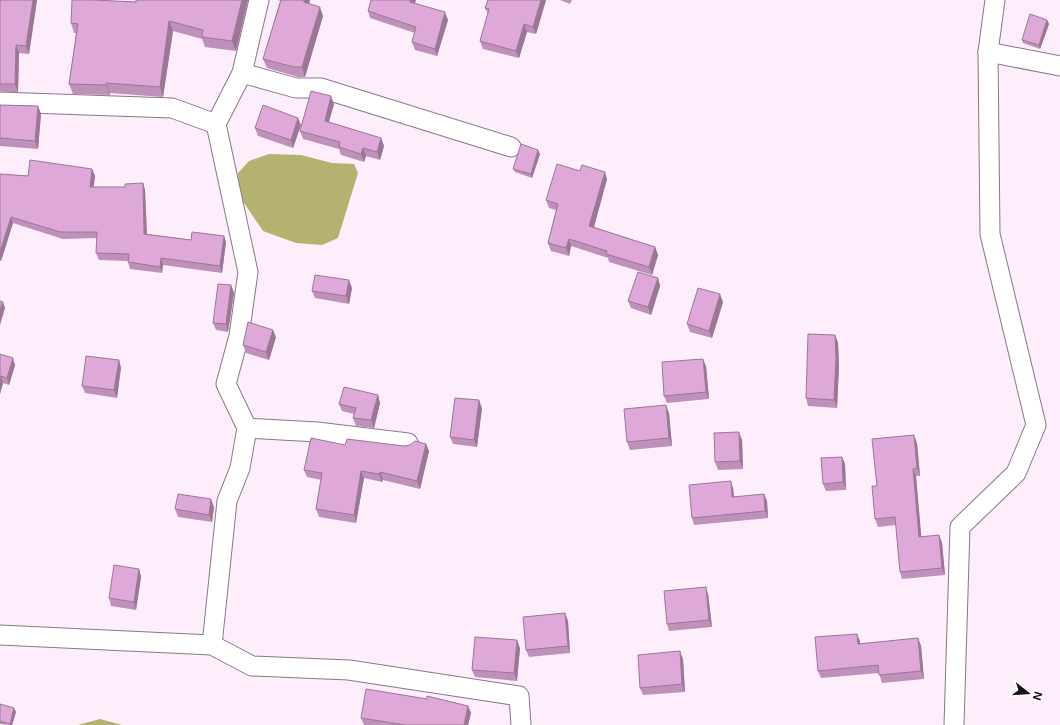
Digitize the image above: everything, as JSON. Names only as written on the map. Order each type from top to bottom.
[{"type":"street","points":[[212,645],[227,501],[240,468],[247,428],[226,384],[239,336],[248,272],[216,124],[242,73],[258,0]]},
{"type":"street","points":[[954,725],[960,527],[1016,473],[1036,425],[990,234],[988,52],[995,0]]},
{"type":"street","points":[[988,52],[1060,66]]},
{"type":"street","points":[[242,73],[296,88],[321,88],[511,147]]},
{"type":"street","points":[[0,102],[172,108],[216,124]]},
{"type":"street","points":[[247,428],[317,432],[408,443]]},
{"type":"street","points":[[0,635],[212,645],[252,666],[349,670],[520,696],[521,725]]},
{"type":"shaded area","points":[[269,154],[301,155],[332,163],[354,164],[358,173],[338,238],[322,245],[296,243],[263,231],[240,197],[238,173],[249,161]]},
{"type":"shaded area","points":[[100,719],[122,725],[78,725]]},
{"type":"building","points":[[0,0],[33,0],[26,46],[16,45],[15,84],[0,84]]},
{"type":"building","points":[[72,0],[136,2],[136,0],[242,0],[232,41],[202,37],[203,30],[169,21],[160,87],[106,83],[106,85],[69,84],[78,24],[71,23]]},
{"type":"building","points":[[281,0],[304,0],[304,2],[320,7],[302,67],[294,67],[263,59]]},
{"type":"building","points":[[371,0],[411,0],[410,2],[445,12],[435,49],[412,42],[416,27],[368,11]]},
{"type":"building","points":[[488,0],[541,0],[533,27],[524,24],[516,51],[480,41],[489,9],[485,8]]},
{"type":"building","points":[[1030,14],[1047,20],[1039,45],[1022,40]]},
{"type":"building","points":[[311,91],[331,96],[325,121],[381,138],[377,152],[363,148],[361,154],[339,147],[340,142],[300,131]]},
{"type":"building","points":[[0,105],[38,106],[35,141],[0,138]]},
{"type":"building","points":[[263,105],[298,118],[291,140],[255,128]]},
{"type":"building","points":[[521,144],[538,150],[531,174],[513,169]]},
{"type":"building","points":[[30,160],[92,169],[90,187],[125,187],[125,184],[143,183],[144,234],[191,240],[192,232],[224,236],[220,266],[161,258],[160,267],[128,262],[129,254],[96,253],[97,232],[60,232],[11,217],[0,252],[0,174],[28,176]]},
{"type":"building","points":[[557,164],[580,171],[582,165],[605,172],[589,226],[655,247],[649,267],[606,254],[607,251],[569,239],[566,248],[548,243],[558,204],[546,200]]},
{"type":"building","points":[[638,272],[658,278],[648,307],[628,301]]},
{"type":"building","points":[[315,275],[349,280],[346,296],[312,291]]},
{"type":"building","points":[[218,284],[231,285],[226,324],[213,323]]},
{"type":"building","points":[[698,288],[720,294],[709,331],[687,324]]},
{"type":"building","points":[[0,301],[3,302],[0,310]]},
{"type":"building","points":[[248,322],[273,330],[266,352],[243,345]]},
{"type":"building","points":[[808,334],[835,335],[836,358],[834,400],[806,398]]},
{"type":"building","points":[[0,354],[13,358],[7,378],[1,376],[0,380]]},
{"type":"building","points":[[86,356],[119,360],[114,390],[82,386]]},
{"type":"building","points":[[703,359],[706,392],[664,396],[662,362]]},
{"type":"building","points":[[344,387],[378,395],[371,420],[353,418],[356,408],[339,404]]},
{"type":"building","points":[[455,398],[479,400],[474,440],[450,437]]},
{"type":"building","points":[[666,405],[669,438],[627,442],[624,409]]},
{"type":"building","points":[[739,432],[740,461],[715,462],[714,433]]},
{"type":"building","points":[[914,435],[917,468],[913,469],[919,537],[939,535],[942,568],[900,572],[895,517],[875,519],[872,486],[877,486],[872,439]]},
{"type":"building","points":[[311,438],[345,445],[347,439],[404,446],[410,445],[415,441],[426,444],[417,481],[380,472],[379,474],[361,471],[354,515],[316,509],[322,473],[304,470]]},
{"type":"building","points":[[842,457],[843,482],[823,484],[821,458]]},
{"type":"building","points":[[731,481],[732,497],[764,494],[765,511],[692,518],[689,485]]},
{"type":"building","points":[[178,494],[211,499],[209,515],[175,509]]},
{"type":"building","points":[[114,565],[139,569],[134,602],[109,598]]},
{"type":"building","points":[[706,587],[709,620],[667,624],[664,591]]},
{"type":"building","points":[[565,613],[568,646],[526,650],[523,617]]},
{"type":"building","points":[[857,634],[858,644],[918,638],[921,671],[879,675],[878,665],[818,671],[815,637]]},
{"type":"building","points":[[475,637],[517,640],[514,673],[472,670]]},
{"type":"building","points":[[680,651],[682,684],[640,688],[638,655]]},
{"type":"building","points":[[366,689],[427,699],[427,696],[468,706],[464,725],[405,725],[361,718]]},
{"type":"building","points":[[0,704],[14,708],[10,724],[0,721]]}]
